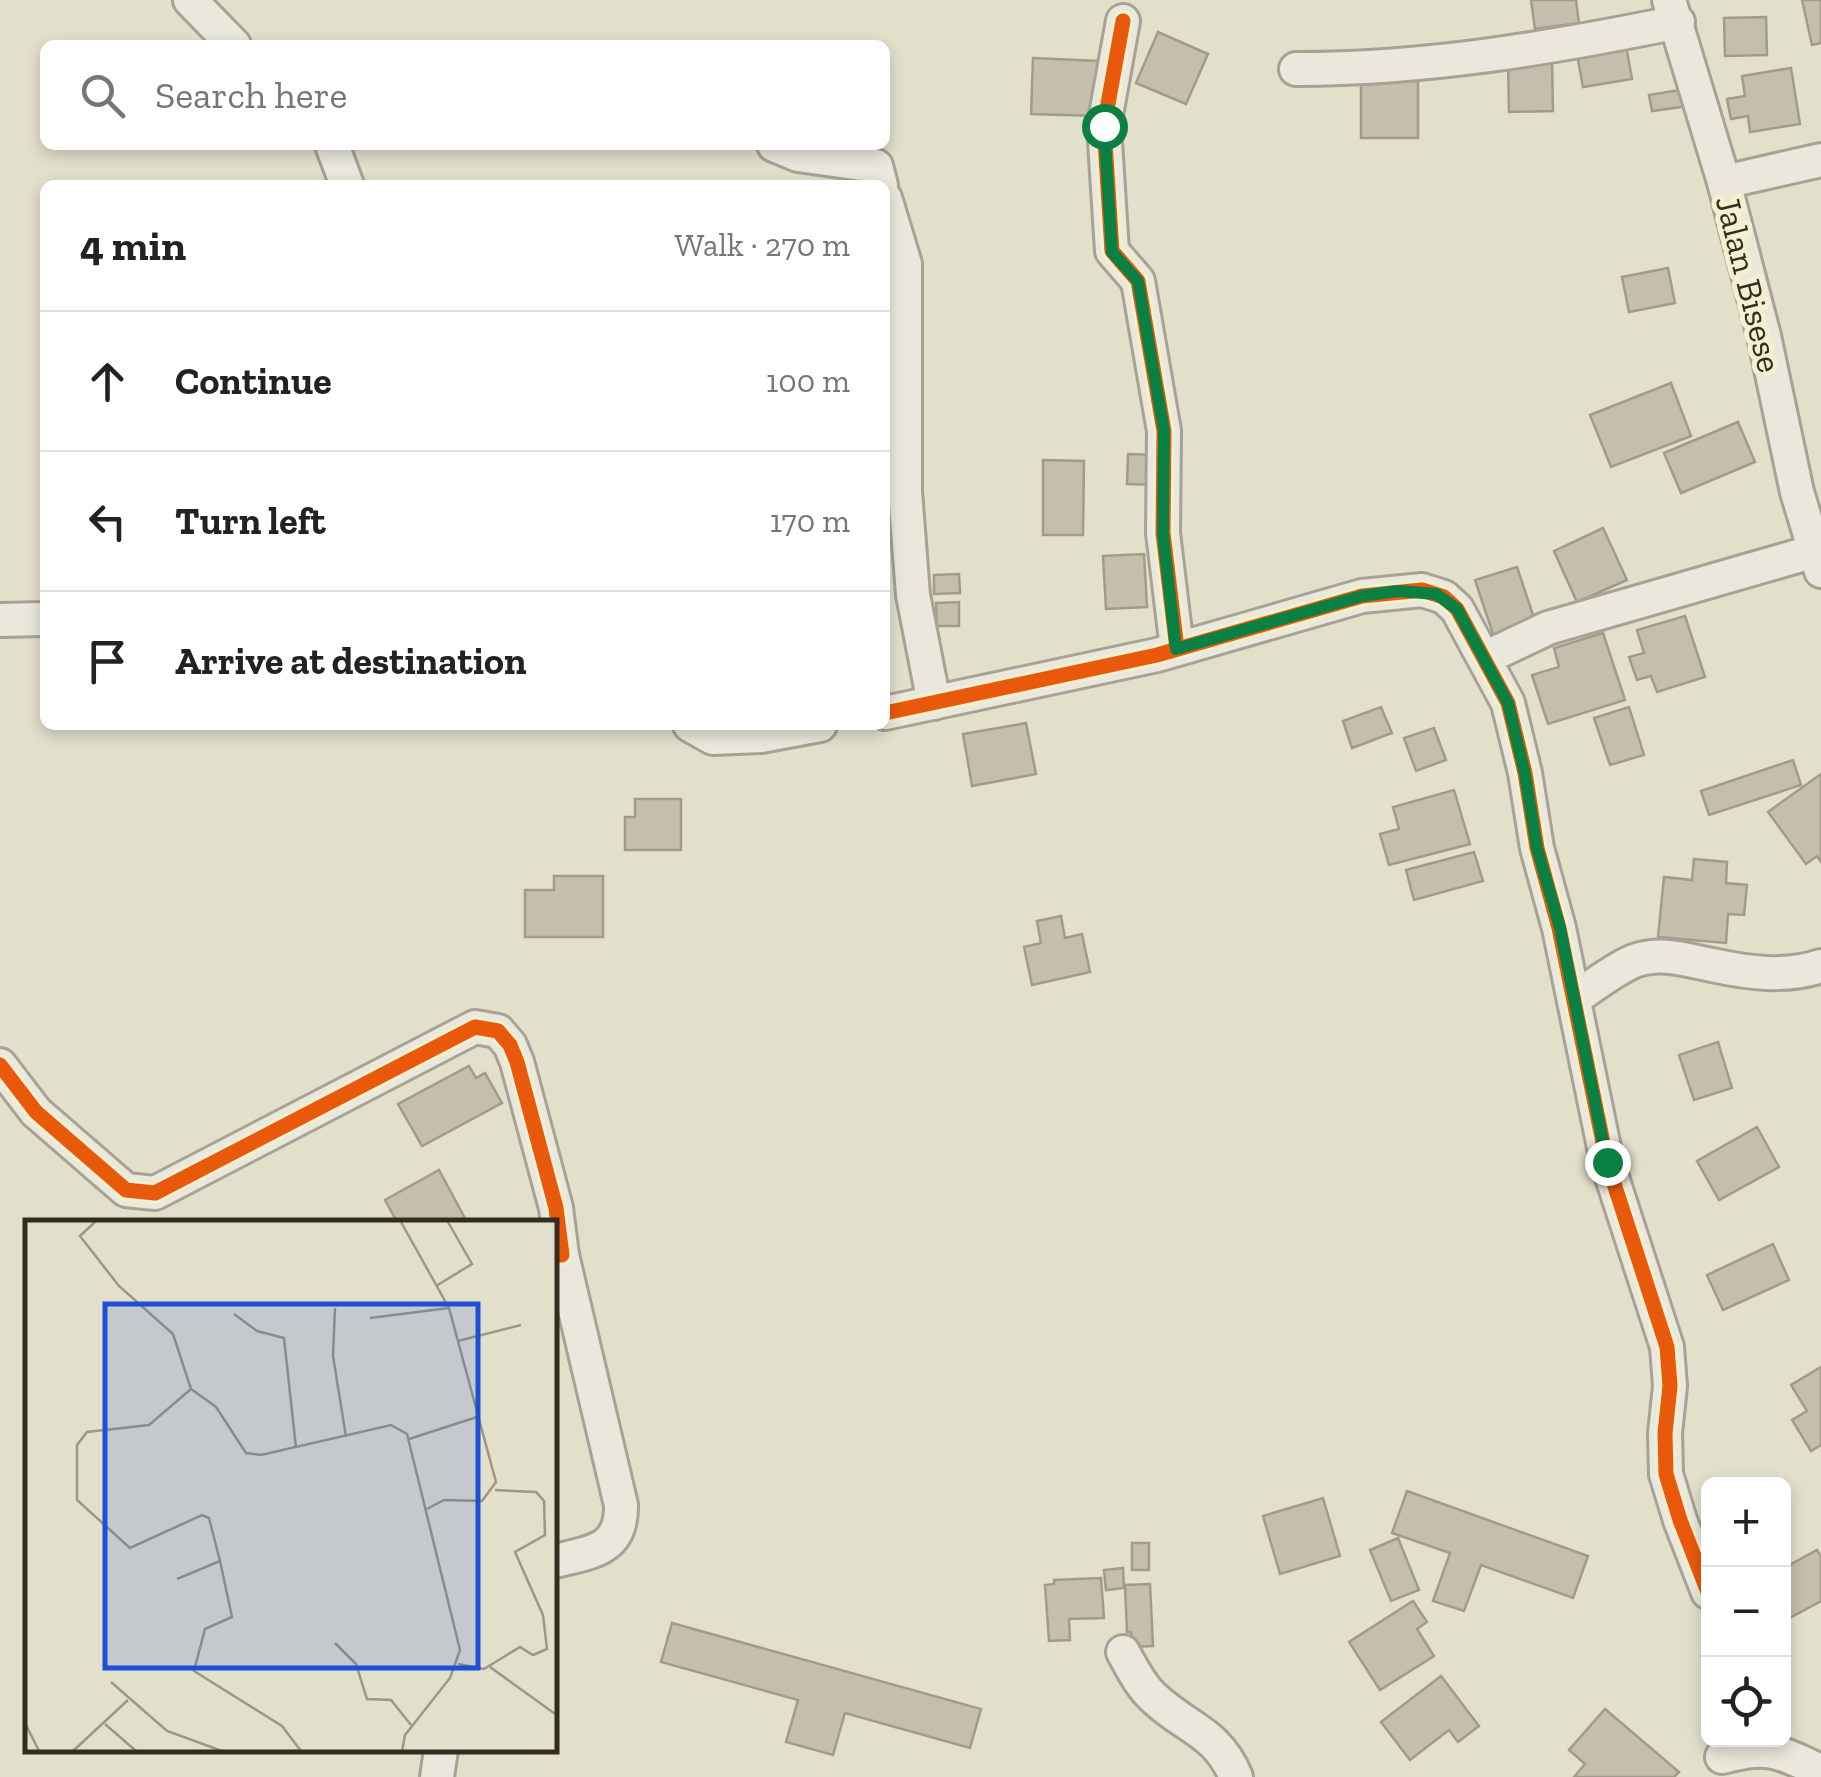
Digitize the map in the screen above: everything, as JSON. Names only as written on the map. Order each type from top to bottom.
[{"type":"street","points":[[190,0],[229,40]]},
{"type":"street","points":[[1296,69],[1352,69],[1540,50],[1674,11]]},
{"type":"street","name":"Jalan Bisese","points":[[1674,11],[1724,182],[1764,336],[1797,492],[1818,561]]},
{"type":"street","points":[[1123,21],[1104,126],[1112,252],[1138,281],[1161,412],[1163,534],[1176,649]]},
{"type":"street","points":[[334,150],[345,180]]},
{"type":"street","points":[[786,150],[876,166],[880,180]]},
{"type":"street","points":[[1724,182],[1821,160]]},
{"type":"street","points":[[890,214],[905,264],[905,492],[912,595],[934,704]]},
{"type":"street","points":[[1485,658],[1548,628],[1818,561]]},
{"type":"street","points":[[890,711],[1176,649],[1362,596],[1422,590],[1444,597],[1457,609],[1508,703],[1537,848],[1560,928],[1607,1162],[1667,1347],[1670,1386],[1666,1474],[1701,1574]]},
{"type":"street","points":[[0,620],[40,619]]},
{"type":"street","points":[[699,730],[714,738],[734,738],[787,730]]},
{"type":"street","points":[[1574,999],[1635,961],[1657,957],[1678,957],[1780,975],[1821,966]]},
{"type":"street","points":[[0,1065],[36,1112],[126,1190],[155,1193],[474,1027],[498,1031],[517,1062],[557,1220]]},
{"type":"street","points":[[558,1560],[606,1546],[621,1524],[621,1505],[559,1255]]},
{"type":"street","points":[[1123,1652],[1150,1695],[1217,1744],[1228,1757],[1236,1777]]},
{"type":"street","points":[[1721,1758],[1756,1749],[1776,1751],[1821,1771]]},
{"type":"street","points":[[437,1777],[442,1752]]},
{"type":"building","points":[[1531,0],[1576,0],[1579,23],[1535,29]]},
{"type":"building","points":[[1802,0],[1821,0],[1821,43],[1812,45]]},
{"type":"building","points":[[1766,17],[1767,55],[1725,56],[1724,18]]},
{"type":"building","points":[[1158,32],[1208,54],[1186,104],[1136,83]]},
{"type":"building","points":[[1625,40],[1632,79],[1583,87],[1576,49]]},
{"type":"building","points":[[1033,58],[1099,61],[1097,116],[1031,114]]},
{"type":"building","points":[[1552,62],[1553,111],[1509,112],[1508,63]]},
{"type":"building","points":[[1791,68],[1800,124],[1750,132],[1748,116],[1731,119],[1727,99],[1745,96],[1742,76]]},
{"type":"building","points":[[1418,79],[1418,138],[1361,138],[1361,80]]},
{"type":"building","points":[[1686,89],[1689,106],[1652,111],[1649,95]]},
{"type":"building","points":[[1668,268],[1675,303],[1629,312],[1622,277]]},
{"type":"building","points":[[1671,383],[1691,436],[1611,467],[1590,415]]},
{"type":"building","points":[[1738,422],[1755,462],[1681,493],[1664,453]]},
{"type":"building","points":[[1128,454],[1161,455],[1161,485],[1127,484]]},
{"type":"building","points":[[1043,460],[1084,461],[1083,535],[1043,535]]},
{"type":"building","points":[[1603,528],[1627,580],[1577,602],[1554,551]]},
{"type":"building","points":[[1144,554],[1147,607],[1106,609],[1103,556]]},
{"type":"building","points":[[1517,567],[1536,624],[1494,637],[1475,580]]},
{"type":"building","points":[[959,574],[960,593],[934,594],[934,575]]},
{"type":"building","points":[[959,602],[959,626],[937,626],[936,603]]},
{"type":"building","points":[[1685,616],[1705,677],[1657,692],[1651,676],[1637,680],[1629,657],[1644,653],[1637,630]]},
{"type":"building","points":[[1603,633],[1625,700],[1548,724],[1532,675],[1559,667],[1554,648]]},
{"type":"building","points":[[1381,707],[1392,733],[1352,748],[1343,721]]},
{"type":"building","points":[[1629,707],[1644,755],[1610,765],[1594,718]]},
{"type":"building","points":[[1026,723],[1036,774],[972,786],[963,734]]},
{"type":"building","points":[[1434,728],[1446,760],[1416,771],[1404,738]]},
{"type":"building","points":[[1793,760],[1801,785],[1709,815],[1701,791]]},
{"type":"building","points":[[1821,774],[1821,862],[1817,856],[1806,864],[1768,812]]},
{"type":"building","points":[[1454,790],[1470,844],[1389,865],[1380,834],[1399,829],[1393,807]]},
{"type":"building","points":[[635,799],[681,799],[681,850],[625,850],[625,817],[635,817]]},
{"type":"building","points":[[1474,852],[1483,881],[1414,900],[1406,870]]},
{"type":"building","points":[[1694,859],[1727,862],[1726,883],[1747,885],[1744,915],[1728,914],[1726,943],[1658,937],[1664,877],[1692,880]]},
{"type":"building","points":[[554,876],[603,876],[603,937],[525,937],[525,890],[554,890]]},
{"type":"building","points":[[1061,916],[1065,938],[1082,934],[1090,972],[1032,985],[1024,947],[1041,943],[1037,921]]},
{"type":"building","points":[[1718,1042],[1732,1088],[1694,1100],[1679,1055]]},
{"type":"building","points":[[469,1066],[476,1078],[485,1073],[502,1103],[422,1146],[398,1104]]},
{"type":"building","points":[[1757,1127],[1779,1167],[1719,1200],[1697,1161]]},
{"type":"building","points":[[439,1170],[466,1220],[396,1220],[385,1200]]},
{"type":"building","points":[[1773,1244],[1789,1280],[1723,1310],[1707,1275]]},
{"type":"building","points":[[1821,1367],[1821,1445],[1811,1451],[1792,1420],[1807,1411],[1791,1385]]},
{"type":"building","points":[[1407,1491],[1588,1556],[1573,1598],[1481,1565],[1464,1611],[1433,1601],[1450,1553],[1392,1533]]},
{"type":"building","points":[[1323,1498],[1340,1556],[1280,1574],[1263,1516]]},
{"type":"building","points":[[1398,1538],[1419,1590],[1391,1601],[1370,1550]]},
{"type":"building","points":[[1132,1543],[1149,1543],[1149,1570],[1132,1570]]},
{"type":"building","points":[[1817,1550],[1821,1557],[1821,1601],[1791,1617],[1791,1567]]},
{"type":"building","points":[[1123,1568],[1124,1588],[1106,1590],[1104,1570]]},
{"type":"building","points":[[1101,1578],[1104,1618],[1069,1619],[1070,1640],[1049,1641],[1045,1585],[1054,1584],[1054,1580]]},
{"type":"building","points":[[1150,1584],[1153,1646],[1132,1647],[1131,1632],[1127,1632],[1125,1585]]},
{"type":"building","points":[[1413,1601],[1427,1622],[1417,1629],[1434,1656],[1380,1690],[1349,1642]]},
{"type":"building","points":[[672,1623],[981,1709],[970,1748],[845,1713],[833,1755],[786,1742],[798,1700],[661,1662]]},
{"type":"building","points":[[1441,1676],[1479,1726],[1458,1742],[1449,1730],[1410,1760],[1381,1722]]},
{"type":"building","points":[[1605,1709],[1679,1772],[1674,1777],[1574,1777],[1585,1764],[1569,1750]]},
{"type":"cycle path","points":[[1123,21],[1104,126],[1112,251],[1138,281],[1164,431],[1163,533],[1177,649]]},
{"type":"cycle path","points":[[890,712],[1157,655],[1362,596],[1422,590],[1444,597],[1457,609],[1508,703],[1607,1162],[1667,1347],[1670,1386],[1666,1474],[1701,1574]]},
{"type":"cycle path","points":[[0,1065],[36,1112],[126,1190],[155,1193],[475,1027],[498,1031],[517,1062],[558,1220]]},
{"type":"cycle path","points":[[558,1224],[562,1255],[558,1255]]},
{"type":"route","points":[[1104,126],[1112,252],[1138,281],[1164,431],[1163,534],[1176,649],[1362,596],[1422,590],[1444,597],[1457,609],[1508,703],[1537,848],[1560,928],[1607,1162]]}]
